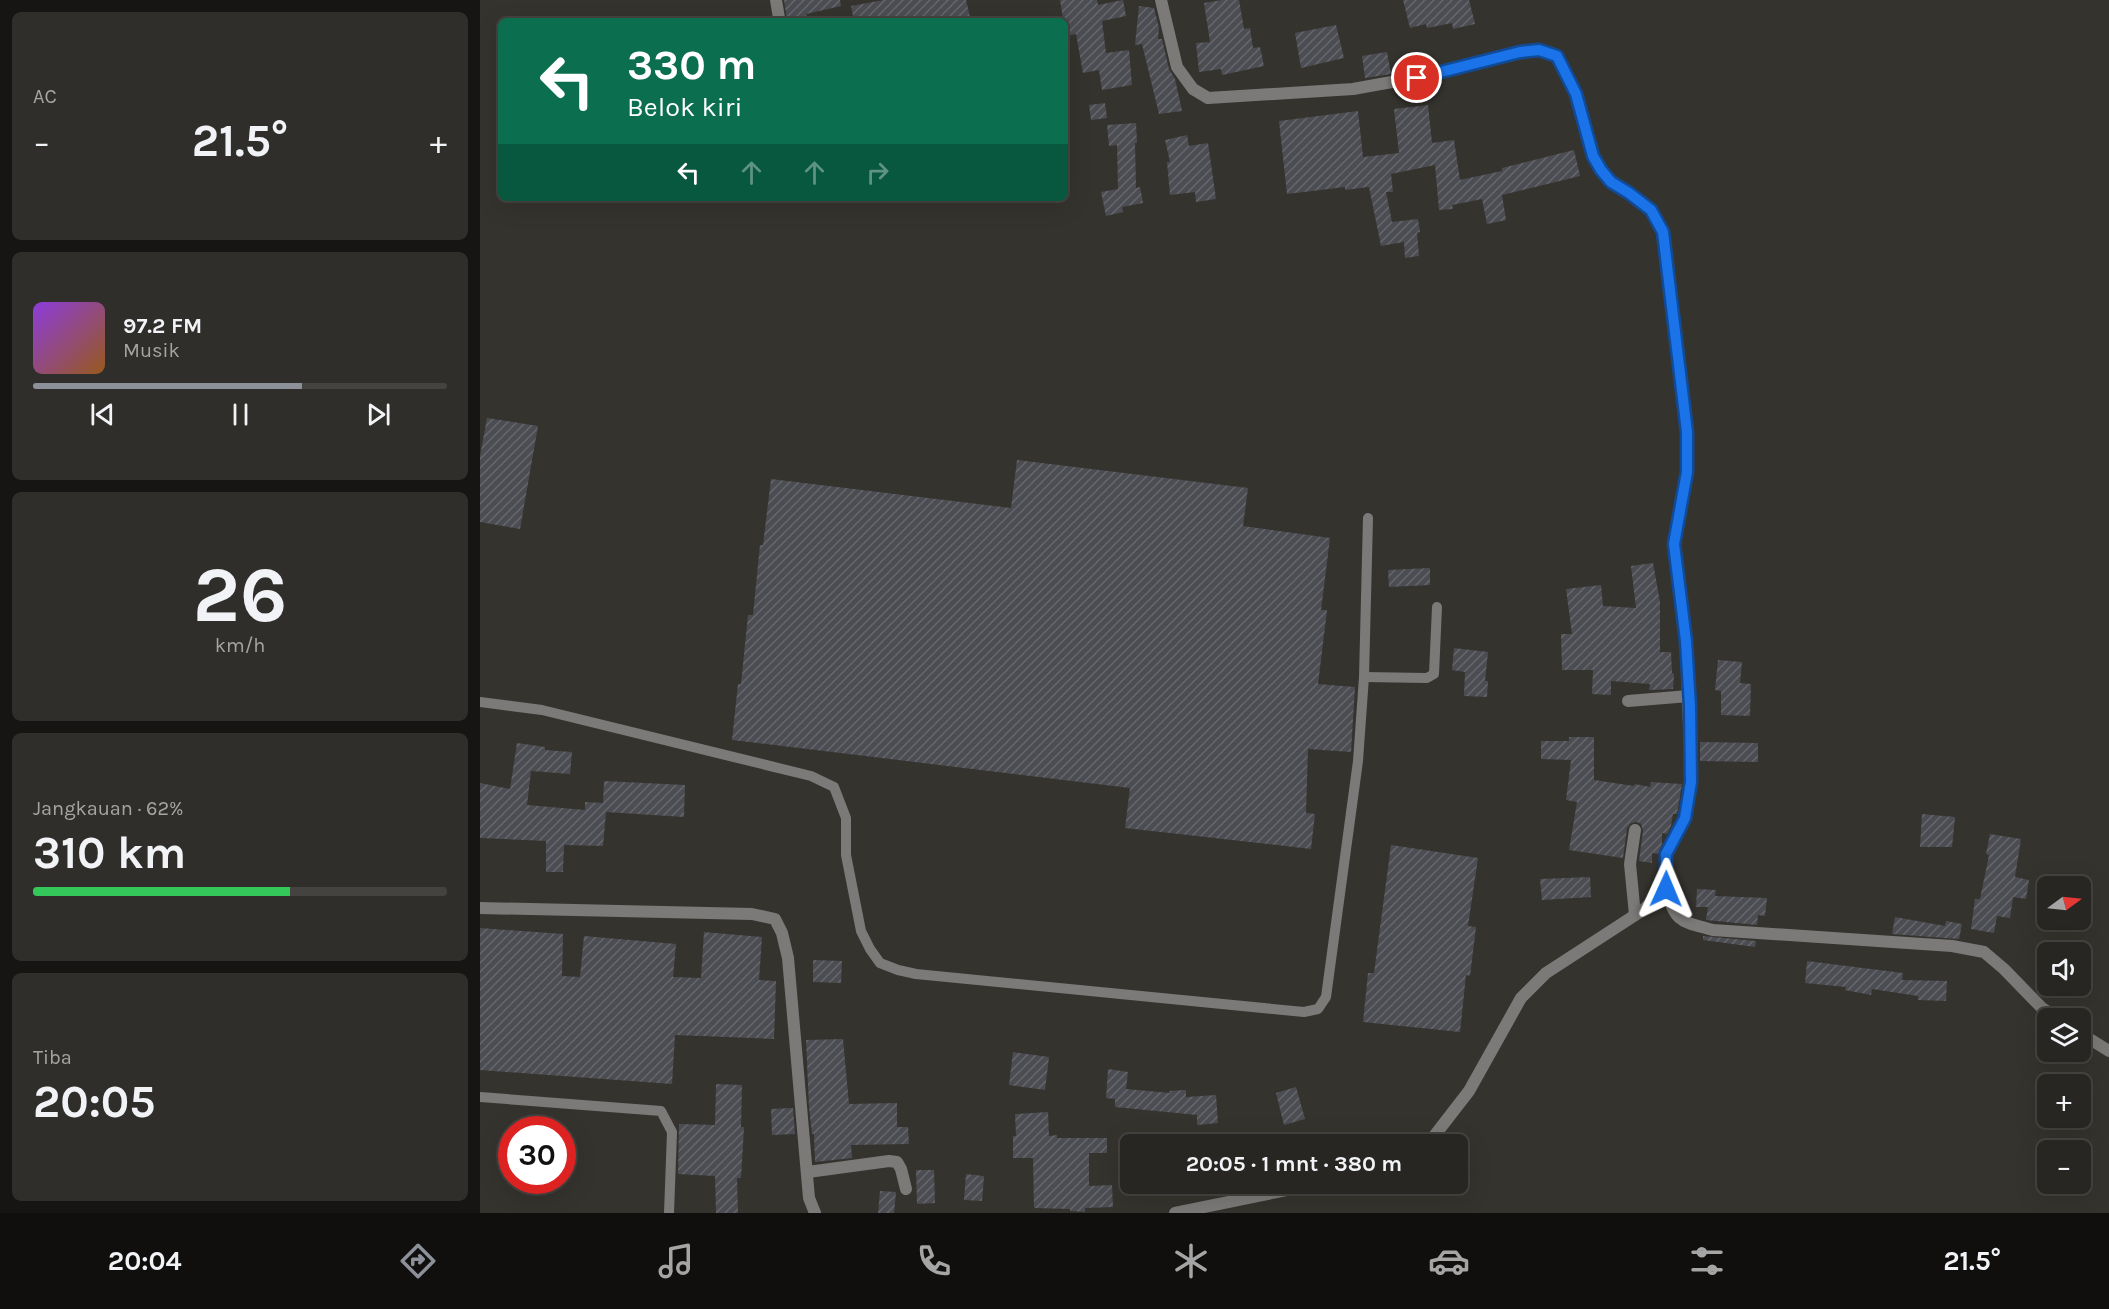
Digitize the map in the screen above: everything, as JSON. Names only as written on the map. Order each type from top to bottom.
[{"type":"street","points":[[776,0],[779,18]]},
{"type":"street","points":[[1161,0],[1177,67],[1193,89],[1208,98],[1353,89],[1436,74],[1520,52],[1539,50],[1557,56],[1576,94],[1593,156],[1601,170],[1611,182],[1651,210],[1663,232],[1687,432],[1687,472],[1674,544],[1686,641],[1691,782],[1685,818],[1666,854],[1666,889],[1671,910],[1681,921],[1713,930],[1941,945],[1984,952],[2042,1008]]},
{"type":"street","points":[[1628,701],[1689,696]]},
{"type":"street","points":[[1635,830],[1630,864],[1635,915]]},
{"type":"street","points":[[1436,1134],[1469,1091],[1521,998],[1546,973],[1635,915],[1666,889]]},
{"type":"street","points":[[480,908],[752,914],[775,919],[782,933],[788,958],[809,1198],[815,1213]]},
{"type":"street","points":[[2091,1040],[2109,1051]]},
{"type":"street","points":[[808,1172],[889,1161],[897,1162],[901,1168],[906,1189]]},
{"type":"street","points":[[1175,1213],[1267,1194]]},
{"type":"lane","points":[[480,702],[542,710],[811,776],[834,787],[846,818],[846,855],[861,931],[880,963],[898,970],[916,974],[1304,1012],[1318,1009],[1326,997],[1358,761],[1364,677],[1368,518]]},
{"type":"lane","points":[[1364,677],[1427,678],[1434,674],[1437,607]]},
{"type":"lane","points":[[480,1097],[661,1111],[672,1132],[669,1213]]},
{"type":"building","points":[[784,0],[840,0],[841,6],[806,14],[807,18],[787,18]]},
{"type":"building","points":[[884,0],[966,0],[970,17],[853,18],[851,6]]},
{"type":"building","points":[[1060,0],[1097,0],[1098,5],[1123,0],[1126,16],[1102,21],[1106,53],[1129,50],[1132,85],[1102,90],[1099,70],[1083,73],[1076,34],[1068,36],[1068,18],[1063,18]]},
{"type":"building","points":[[1239,0],[1244,29],[1250,28],[1253,48],[1260,47],[1264,66],[1222,75],[1221,69],[1199,72],[1196,43],[1210,42],[1204,3]]},
{"type":"building","points":[[1403,0],[1469,0],[1475,24],[1453,29],[1452,23],[1427,28],[1426,24],[1410,28]]},
{"type":"building","points":[[1139,6],[1154,8],[1159,28],[1158,39],[1162,39],[1169,69],[1175,79],[1182,111],[1159,114],[1142,44],[1135,45]]},
{"type":"building","points":[[1336,25],[1344,58],[1301,68],[1295,33]]},
{"type":"building","points":[[1387,52],[1391,74],[1365,78],[1362,56]]},
{"type":"building","points":[[1105,103],[1107,118],[1091,120],[1089,105]]},
{"type":"building","points":[[1428,105],[1432,143],[1454,140],[1460,180],[1502,171],[1502,168],[1574,150],[1580,176],[1502,195],[1506,220],[1487,224],[1482,199],[1452,205],[1453,209],[1439,210],[1435,165],[1391,174],[1393,192],[1386,192],[1392,222],[1418,219],[1419,256],[1405,258],[1404,242],[1381,246],[1369,187],[1345,190],[1345,187],[1287,194],[1279,121],[1358,111],[1363,157],[1399,153],[1394,109]]},
{"type":"building","points":[[1136,123],[1136,188],[1140,187],[1143,203],[1122,207],[1123,212],[1106,216],[1101,192],[1118,189],[1117,145],[1109,146],[1107,125]]},
{"type":"building","points":[[1187,135],[1189,146],[1208,143],[1216,199],[1196,202],[1195,192],[1170,195],[1167,162],[1170,162],[1165,140]]},
{"type":"building","points":[[487,418],[538,426],[520,529],[480,522],[480,456]]},
{"type":"building","points":[[1017,460],[1248,488],[1243,526],[1330,538],[1321,610],[1327,610],[1318,684],[1355,687],[1351,752],[1308,749],[1306,813],[1315,814],[1311,849],[1125,828],[1130,788],[732,740],[738,684],[741,684],[748,615],[753,615],[760,545],[763,545],[771,479],[1011,508]]},
{"type":"building","points":[[1653,563],[1660,602],[1660,652],[1671,652],[1672,673],[1674,674],[1673,689],[1649,690],[1650,684],[1611,681],[1611,695],[1592,694],[1593,670],[1562,670],[1561,634],[1572,634],[1566,589],[1601,585],[1603,606],[1636,608],[1631,566]]},
{"type":"building","points":[[1430,568],[1430,585],[1389,587],[1388,570]]},
{"type":"building","points":[[1454,648],[1488,652],[1485,681],[1488,681],[1487,697],[1464,696],[1465,672],[1452,670]]},
{"type":"building","points":[[1718,660],[1742,662],[1740,683],[1751,684],[1750,716],[1721,715],[1721,691],[1715,690]]},
{"type":"building","points":[[1569,737],[1594,737],[1594,780],[1650,787],[1651,782],[1682,784],[1677,814],[1673,814],[1667,834],[1662,833],[1662,844],[1658,854],[1652,853],[1652,863],[1639,861],[1643,831],[1641,824],[1637,822],[1631,823],[1627,828],[1623,858],[1569,850],[1577,802],[1566,800],[1571,760],[1541,759],[1541,741],[1569,741]]},
{"type":"building","points":[[1700,742],[1758,743],[1758,762],[1700,761]]},
{"type":"building","points":[[517,743],[545,747],[545,750],[572,752],[570,774],[531,771],[527,805],[585,810],[585,802],[603,803],[604,781],[685,785],[684,817],[606,812],[603,846],[564,845],[563,872],[546,872],[546,841],[480,838],[480,783],[510,789]]},
{"type":"building","points":[[1922,814],[1955,817],[1952,847],[1920,847]]},
{"type":"building","points":[[1990,834],[2021,839],[2015,877],[2029,880],[2026,899],[2013,897],[2010,918],[1997,916],[1994,933],[1971,929],[1975,899],[1980,899],[1989,855],[1986,854]]},
{"type":"building","points":[[1391,845],[1478,858],[1468,926],[1476,927],[1470,976],[1466,975],[1460,1032],[1363,1022],[1368,973],[1374,973]]},
{"type":"building","points":[[1590,877],[1591,897],[1542,900],[1540,879]]},
{"type":"building","points":[[1697,889],[1716,890],[1715,896],[1767,898],[1765,916],[1758,915],[1757,925],[1706,920],[1708,907],[1696,907]]},
{"type":"building","points":[[1895,917],[1945,926],[1946,921],[1962,924],[1959,939],[1892,934]]},
{"type":"building","points":[[480,928],[563,934],[562,976],[580,977],[584,936],[676,944],[673,977],[701,978],[704,932],[762,937],[759,980],[776,981],[774,1039],[675,1035],[672,1084],[480,1070]]},
{"type":"building","points":[[1703,936],[1756,941],[1755,947],[1703,940]]},
{"type":"building","points":[[813,960],[842,961],[841,983],[813,982]]},
{"type":"building","points":[[1807,961],[1903,973],[1902,980],[1947,981],[1946,1001],[1918,1000],[1918,996],[1872,989],[1871,995],[1845,990],[1846,987],[1805,983]]},
{"type":"building","points":[[843,1039],[849,1104],[897,1103],[897,1127],[908,1127],[909,1144],[851,1145],[852,1158],[815,1162],[814,1134],[812,1134],[809,1107],[806,1040]]},
{"type":"building","points":[[1013,1052],[1049,1057],[1045,1090],[1009,1085]]},
{"type":"building","points":[[1108,1069],[1128,1072],[1126,1089],[1170,1093],[1169,1091],[1186,1090],[1186,1097],[1216,1095],[1218,1123],[1197,1125],[1197,1115],[1115,1107],[1115,1099],[1106,1098]]},
{"type":"building","points":[[716,1084],[742,1085],[741,1127],[744,1127],[741,1178],[737,1178],[738,1213],[716,1213],[715,1176],[678,1174],[679,1124],[715,1125]]},
{"type":"building","points":[[1296,1087],[1305,1119],[1284,1125],[1276,1093]]},
{"type":"building","points":[[793,1108],[795,1134],[772,1135],[771,1109]]},
{"type":"building","points":[[1048,1112],[1049,1136],[1107,1138],[1107,1153],[1089,1153],[1089,1186],[1112,1185],[1113,1207],[1085,1208],[1085,1212],[1070,1211],[1070,1209],[1034,1208],[1033,1158],[1013,1158],[1013,1136],[1016,1136],[1015,1114]]},
{"type":"building","points":[[916,1170],[934,1170],[935,1203],[917,1204]]},
{"type":"building","points":[[966,1174],[984,1176],[982,1201],[964,1200]]},
{"type":"building","points":[[880,1191],[896,1192],[894,1213],[878,1213]]},
{"type":"route","points":[[1417,78],[1520,52],[1539,50],[1557,56],[1576,94],[1593,156],[1601,170],[1611,182],[1651,210],[1663,232],[1687,432],[1687,472],[1674,544],[1686,641],[1691,782],[1685,818],[1666,854],[1666,889]]}]
